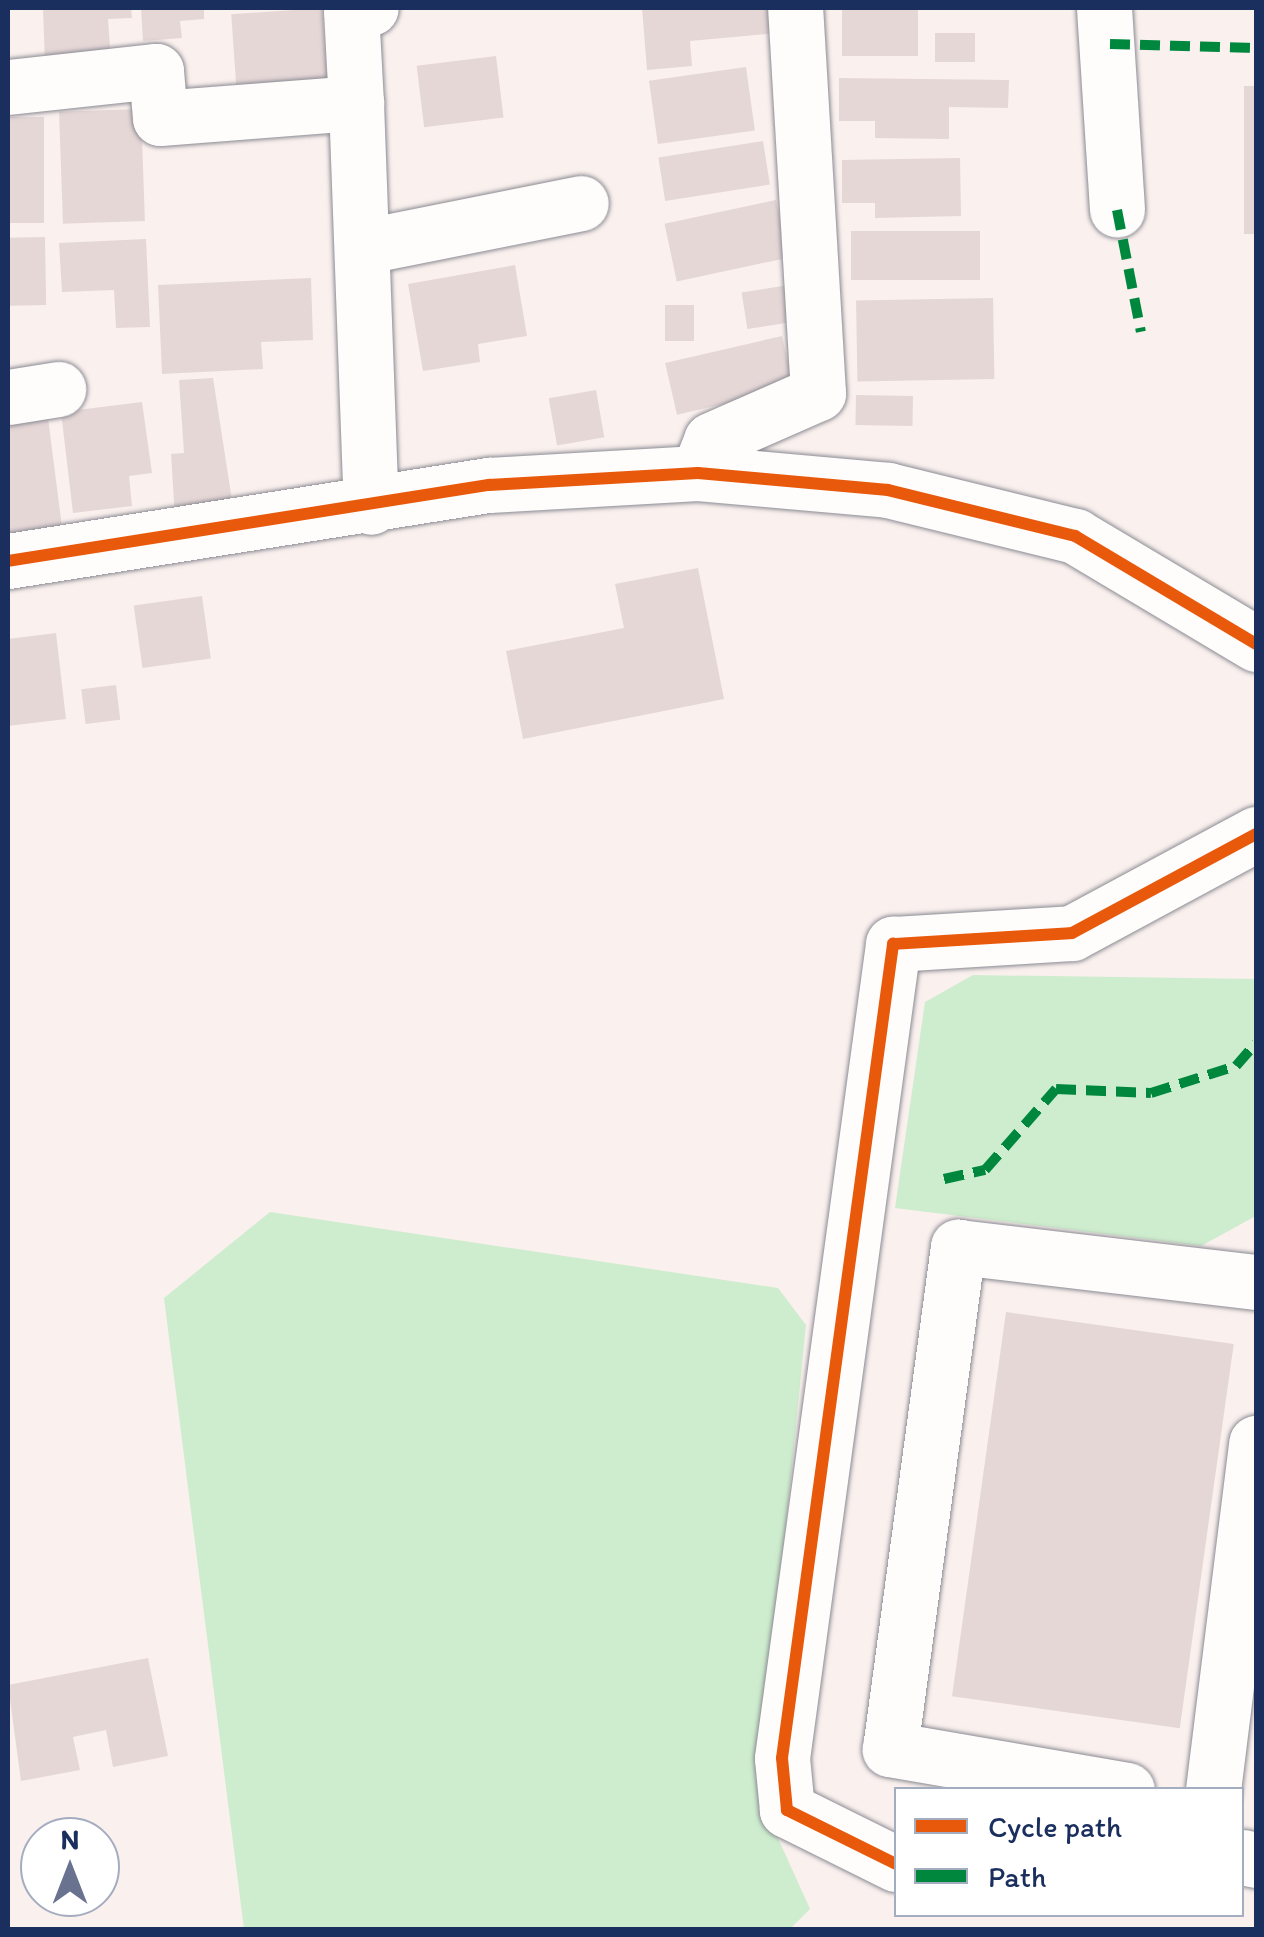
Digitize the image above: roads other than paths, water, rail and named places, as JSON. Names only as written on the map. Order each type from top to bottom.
[{"type":"street","points":[[371,8],[351,11],[366,246],[372,507]]},
{"type":"street","points":[[698,473],[712,440],[818,394],[795,8]]},
{"type":"street","points":[[1104,8],[1117,210]]},
{"type":"street","points":[[8,87],[156,71],[160,118],[356,103]]},
{"type":"street","points":[[366,246],[581,204]]},
{"type":"street","points":[[8,560],[372,507],[489,485],[698,473],[888,490],[1075,536],[1256,644]]},
{"type":"street","points":[[894,1863],[787,1810],[782,1758],[893,944],[1072,932],[1256,834]]},
{"type":"street","points":[[1110,1787],[890,1749],[958,1247],[1256,1282]]},
{"type":"street","points":[[1212,1787],[1256,1443]]}]
